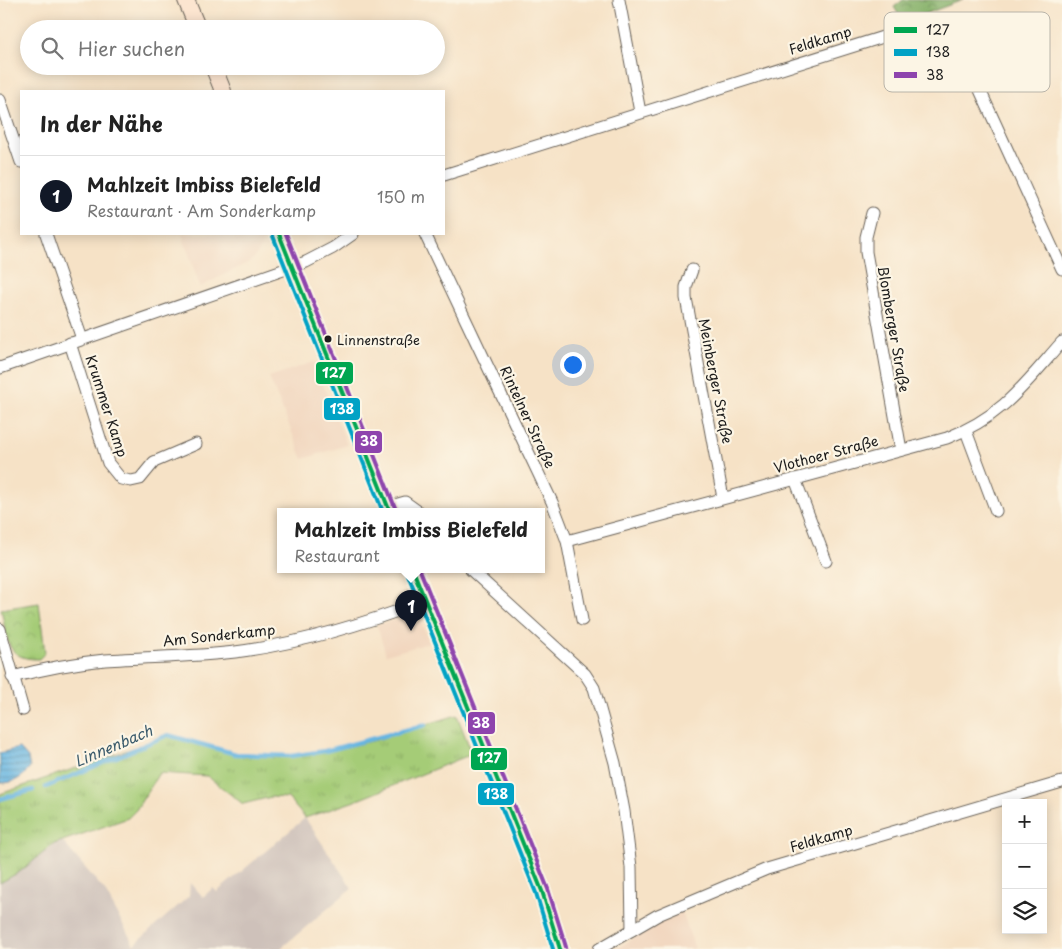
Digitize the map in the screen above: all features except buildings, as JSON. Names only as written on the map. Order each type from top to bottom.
[{"type":"street","points":[[186,0],[194,20]]},
{"type":"street","points":[[619,0],[640,112]]},
{"type":"street","name":"Feldkamp","points":[[445,175],[884,35]]},
{"type":"street","points":[[216,75],[222,90]]},
{"type":"street","name":"Feldkamp","points":[[981,92],[1062,269]]},
{"type":"street","points":[[0,100],[20,159]]},
{"type":"street","name":"Blomberger Straße","points":[[872,213],[866,237],[866,252],[901,450]]},
{"type":"street","points":[[46,235],[76,341]]},
{"type":"street","points":[[280,235],[389,508]]},
{"type":"street","points":[[0,368],[293,266],[321,254],[351,235]]},
{"type":"street","name":"Rintelner Straße","points":[[425,235],[552,502],[567,541],[582,620]]},
{"type":"street","name":"Meinberger Straße","points":[[692,270],[686,287],[686,298],[723,498]]},
{"type":"street","name":"Krummer Kamp","points":[[76,341],[108,463],[121,479],[131,481],[140,479],[154,462],[196,444]]},
{"type":"street","name":"Vlothoer Straße","points":[[567,541],[947,438],[966,431],[1001,409],[1062,342]]},
{"type":"street","points":[[966,431],[996,511]]},
{"type":"street","points":[[795,479],[826,561]]},
{"type":"street","points":[[391,508],[405,502],[413,508]]},
{"type":"street","points":[[414,573],[542,891],[560,949]]},
{"type":"street","points":[[474,573],[585,674],[594,688],[615,763],[624,811],[631,867],[632,930]]},
{"type":"street","name":"Am Sonderkamp","points":[[12,677],[49,668],[103,660],[234,652],[275,645],[322,634],[425,601]]},
{"type":"street","points":[[0,629],[12,677],[23,710]]},
{"type":"street","name":"Feldkamp","points":[[599,949],[672,909],[767,869],[1062,782]]},
{"type":"shaded area","points":[[182,235],[262,235],[263,241],[258,253],[251,261],[200,287]]},
{"type":"shaded area","points":[[314,362],[347,445],[303,459],[269,377]]},
{"type":"shaded area","points":[[417,613],[429,643],[386,655],[377,625]]},
{"type":"shaded area","points":[[305,818],[352,888],[280,949],[0,949],[0,883],[21,871],[54,844],[62,841],[105,891],[134,945],[189,896],[190,882],[203,897],[213,888],[217,892]]},
{"type":"shaded area","points":[[682,912],[695,949],[616,949],[666,918]]},
{"type":"green space","points":[[903,0],[963,0],[930,12],[897,12],[894,7]]},
{"type":"green space","points":[[39,603],[45,653],[39,659],[19,656],[10,645],[1,609]]},
{"type":"green space","points":[[457,715],[472,754],[355,801],[305,818],[288,798],[271,797],[243,804],[207,776],[159,773],[136,810],[128,818],[54,844],[21,871],[0,883],[0,794],[169,736],[236,755],[291,756],[325,752],[376,740]]},
{"type":"water","points":[[19,748],[28,758],[30,768],[17,780],[0,783],[0,753]]},
{"type":"waterway","name":"Linnenbach","points":[[46,787],[168,735],[236,754],[291,756],[325,751],[425,725]]},
{"type":"waterway","name":"Linnenbach","points":[[0,799],[33,790]]},
{"type":"transit line","name":"127","points":[[279,235],[388,508]]},
{"type":"transit line","name":"38","points":[[286,235],[395,508]]},
{"type":"transit line","name":"138","points":[[273,236],[381,508]]},
{"type":"transit line","name":"138","points":[[407,573],[536,893],[553,949]]},
{"type":"transit line","name":"127","points":[[414,573],[542,891],[560,949]]},
{"type":"transit line","name":"38","points":[[421,573],[548,889],[566,947]]},
{"type":"place","name":"Linnenstraße","points":[[328,339]]},
{"type":"place","name":"Mahlzeit Imbiss Bielefeld","points":[[411,631]]}]
